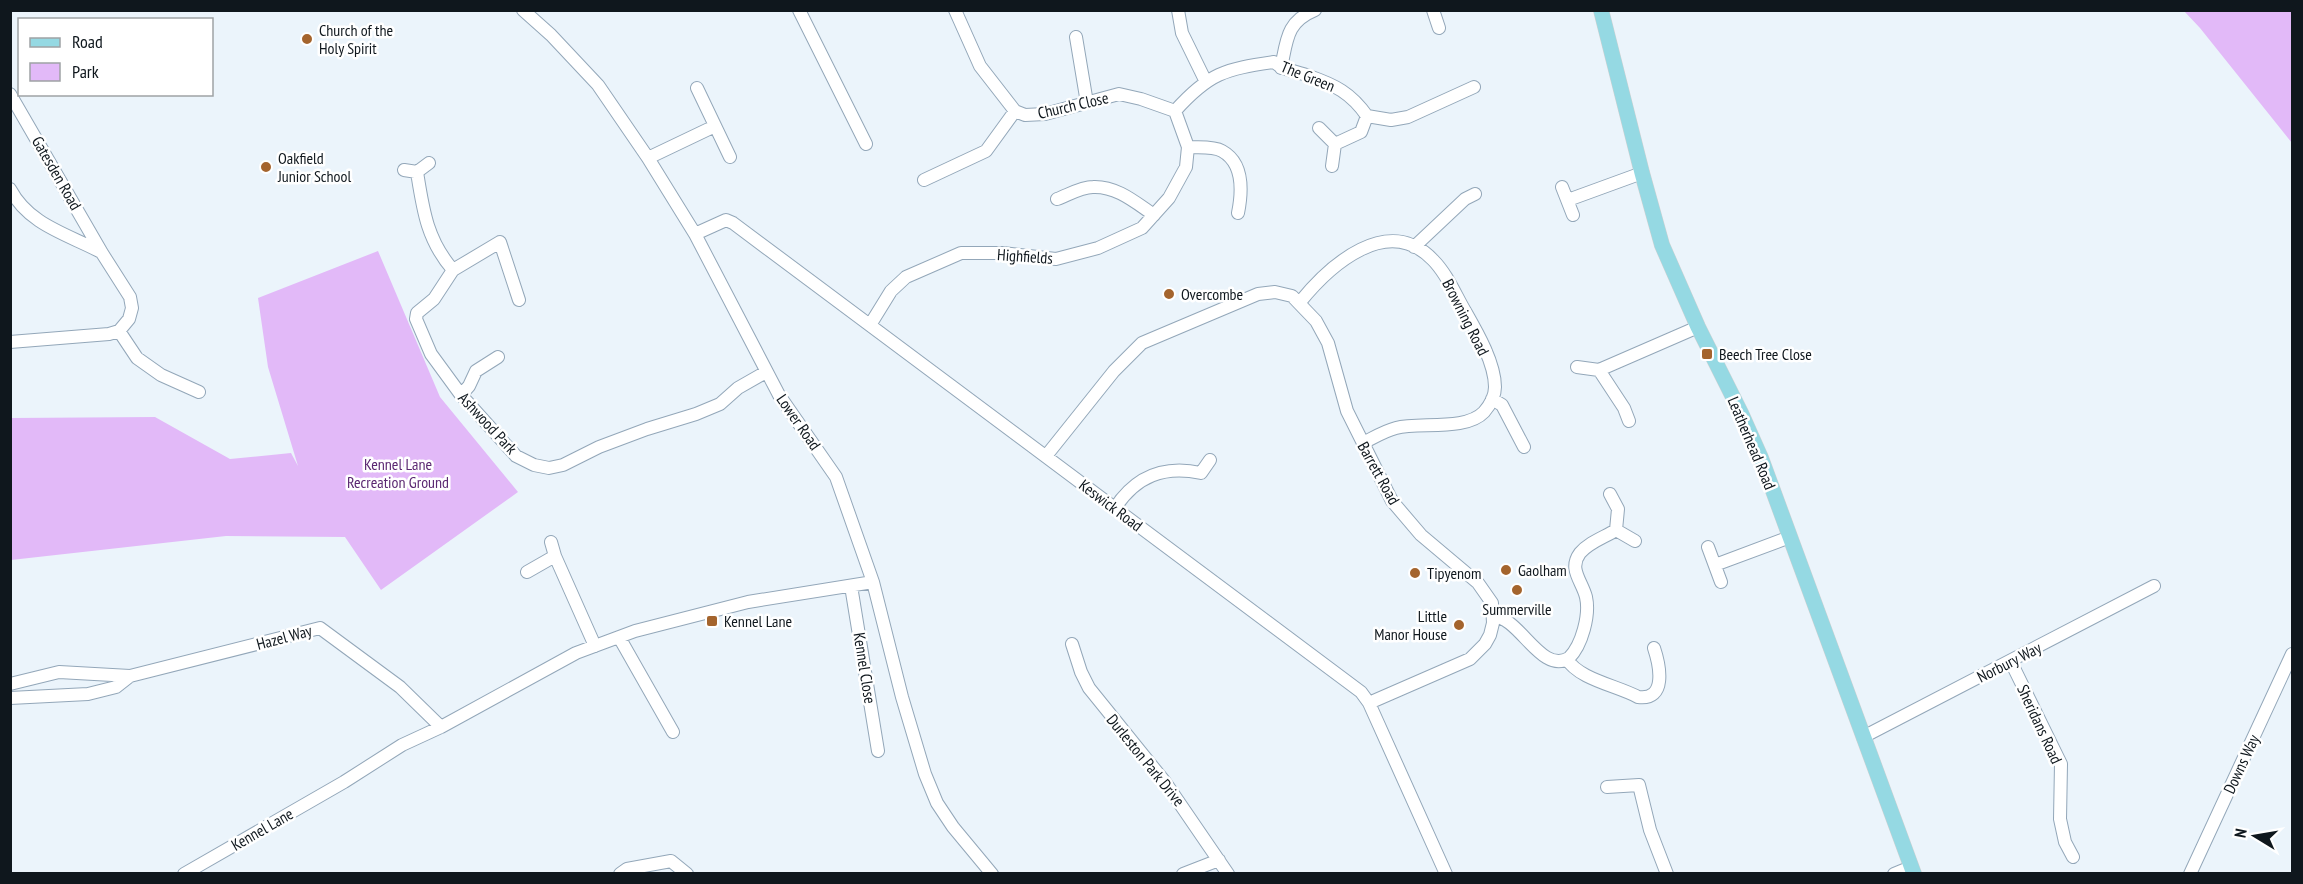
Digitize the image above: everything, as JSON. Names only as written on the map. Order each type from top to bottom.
[{"type":"main road","name":"Leatherhead Road","points":[[1601,10],[1662,245],[1698,327],[1741,413],[1790,537],[1913,870]]},
{"type":"street","name":"Lower Road","points":[[523,10],[551,35],[598,85],[648,159],[695,234],[766,372],[791,414],[836,477],[873,582],[902,697],[929,785],[953,827],[992,873]]},
{"type":"street","points":[[799,10],[866,144]]},
{"type":"street","name":"Church Close","points":[[955,10],[980,66],[1015,111],[1025,115],[1045,114],[1119,94],[1175,111]]},
{"type":"street","points":[[1178,10],[1182,33],[1206,82]]},
{"type":"street","points":[[1281,68],[1293,26],[1301,16],[1315,10]]},
{"type":"street","points":[[1433,10],[1439,28]]},
{"type":"street","points":[[1076,37],[1087,103]]},
{"type":"street","name":"The Green","points":[[1175,111],[1206,82],[1233,68],[1274,62],[1281,68],[1309,76],[1343,90],[1359,104],[1367,116]]},
{"type":"street","points":[[1335,144],[1361,132],[1367,116],[1391,120],[1408,117],[1474,87]]},
{"type":"street","points":[[697,88],[730,157]]},
{"type":"street","name":"Gatesden Road","points":[[10,94],[130,297],[132,308],[129,319],[119,331]]},
{"type":"street","points":[[924,180],[986,152],[1015,111]]},
{"type":"street","points":[[1175,111],[1188,147],[1215,148],[1223,151],[1236,165],[1241,195],[1238,213]]},
{"type":"street","points":[[648,159],[715,126]]},
{"type":"street","points":[[1319,128],[1335,144]]},
{"type":"street","points":[[1332,166],[1335,144]]},
{"type":"street","name":"Highfields","points":[[870,325],[891,291],[906,277],[961,253],[1003,253],[1056,259],[1098,248],[1142,228],[1169,198],[1182,177],[1186,167],[1188,147]]},
{"type":"street","points":[[404,170],[417,172],[429,163]]},
{"type":"street","points":[[417,172],[423,213],[429,233],[442,258],[453,270]]},
{"type":"street","points":[[1568,200],[1642,173]]},
{"type":"street","points":[[1562,187],[1573,216]]},
{"type":"street","points":[[1057,199],[1083,189],[1101,188],[1122,193],[1154,215]]},
{"type":"street","name":"Gatesden Road","points":[[10,189],[17,201],[36,220],[102,253]]},
{"type":"street","points":[[1414,247],[1465,199],[1475,194]]},
{"type":"street","name":"Keswick Road","points":[[695,234],[729,220],[1361,692],[1369,704],[1446,873]]},
{"type":"street","name":"Ashwood Park","points":[[519,300],[500,242],[453,270],[434,298],[417,313],[416,319],[431,354],[461,396],[516,456],[534,465],[549,468],[563,465],[599,447],[720,404],[738,388],[766,372]]},
{"type":"street","name":"Browning Road","points":[[1300,302],[1327,272],[1354,253],[1388,242],[1399,242],[1414,247],[1426,254],[1438,266],[1480,338],[1494,382],[1492,399]]},
{"type":"street","points":[[1046,456],[1119,366],[1142,343],[1222,315],[1268,291],[1283,293],[1300,302]]},
{"type":"street","name":"Barrett Road","points":[[1300,302],[1316,321],[1328,343],[1342,397],[1392,501],[1421,535],[1478,583],[1492,603],[1493,616]]},
{"type":"street","points":[[1576,367],[1599,370],[1698,327]]},
{"type":"street","points":[[10,342],[109,334],[119,331],[137,358],[161,375],[199,392]]},
{"type":"street","points":[[461,396],[476,371],[498,357]]},
{"type":"street","points":[[1599,370],[1624,408],[1629,421]]},
{"type":"street","points":[[1363,443],[1395,428],[1469,421],[1484,413],[1492,399],[1502,405],[1522,429],[1524,447]]},
{"type":"street","points":[[1115,508],[1130,488],[1156,474],[1177,469],[1206,473],[1210,460]]},
{"type":"street","points":[[1615,496],[1618,509],[1616,530]]},
{"type":"street","points":[[1369,704],[1470,659],[1485,644],[1490,635],[1493,616],[1507,620],[1545,656],[1559,662],[1568,660],[1580,641],[1587,607],[1586,596],[1575,570],[1576,562],[1582,551],[1616,530]]},
{"type":"street","points":[[1616,530],[1635,541]]},
{"type":"street","points":[[1715,565],[1790,537]]},
{"type":"street","points":[[551,542],[595,646]]},
{"type":"street","points":[[1708,547],[1721,582]]},
{"type":"street","points":[[527,572],[555,556]]},
{"type":"street","name":"Kennel Lane","points":[[184,873],[344,782],[402,745],[441,727],[576,653],[618,637],[748,602],[873,582]]},
{"type":"street","name":"Kennel Close","points":[[851,585],[878,751]]},
{"type":"street","name":"Norbury Way","points":[[1863,737],[2154,586]]},
{"type":"street","name":"Hazel Way","points":[[10,684],[59,672],[130,676],[320,628],[400,687],[441,727]]},
{"type":"street","points":[[618,637],[673,732]]},
{"type":"street","name":"Durleston Park Drive","points":[[1072,644],[1089,688],[1165,782],[1228,873]]},
{"type":"street","points":[[1568,660],[1574,669],[1638,697],[1646,698],[1658,689],[1659,664],[1654,648]]},
{"type":"street","name":"Downs Way","points":[[2190,873],[2292,654]]},
{"type":"street","name":"Sheridans Road","points":[[2011,662],[2058,756],[2061,771],[2060,819],[2065,842],[2073,857]]},
{"type":"street","name":"Hazel Way","points":[[10,698],[88,694],[116,687],[130,676]]},
{"type":"street","points":[[1607,787],[1639,785],[1650,830],[1667,873]]},
{"type":"street","points":[[1183,873],[1220,860]]},
{"type":"street","points":[[620,873],[627,869],[671,861],[687,873]]},
{"type":"street","points":[[1894,873],[1913,870]]},
{"type":"green space","points":[[2184,11],[2292,11],[2292,143],[2200,28]]},
{"type":"green space","name":"Kennel Lane Recreation Ground","points":[[378,251],[440,397],[518,492],[381,590],[345,537],[226,536],[11,560],[11,418],[155,417],[230,459],[291,453],[298,466],[268,367],[258,298]]},
{"type":"place","name":"Church of the Holy Spirit","points":[[307,39]]},
{"type":"place","name":"Oakfield Junior School","points":[[266,167]]},
{"type":"place","name":"Overcombe","points":[[1169,294]]},
{"type":"place","name":"Beech Tree Close","points":[[1707,354]]},
{"type":"place","name":"Gaolham","points":[[1506,570]]},
{"type":"place","name":"Tipyenom","points":[[1415,573]]},
{"type":"place","name":"Summerville","points":[[1517,590]]},
{"type":"place","name":"Kennel Lane","points":[[712,621]]},
{"type":"place","name":"Little Manor House","points":[[1459,625]]}]
